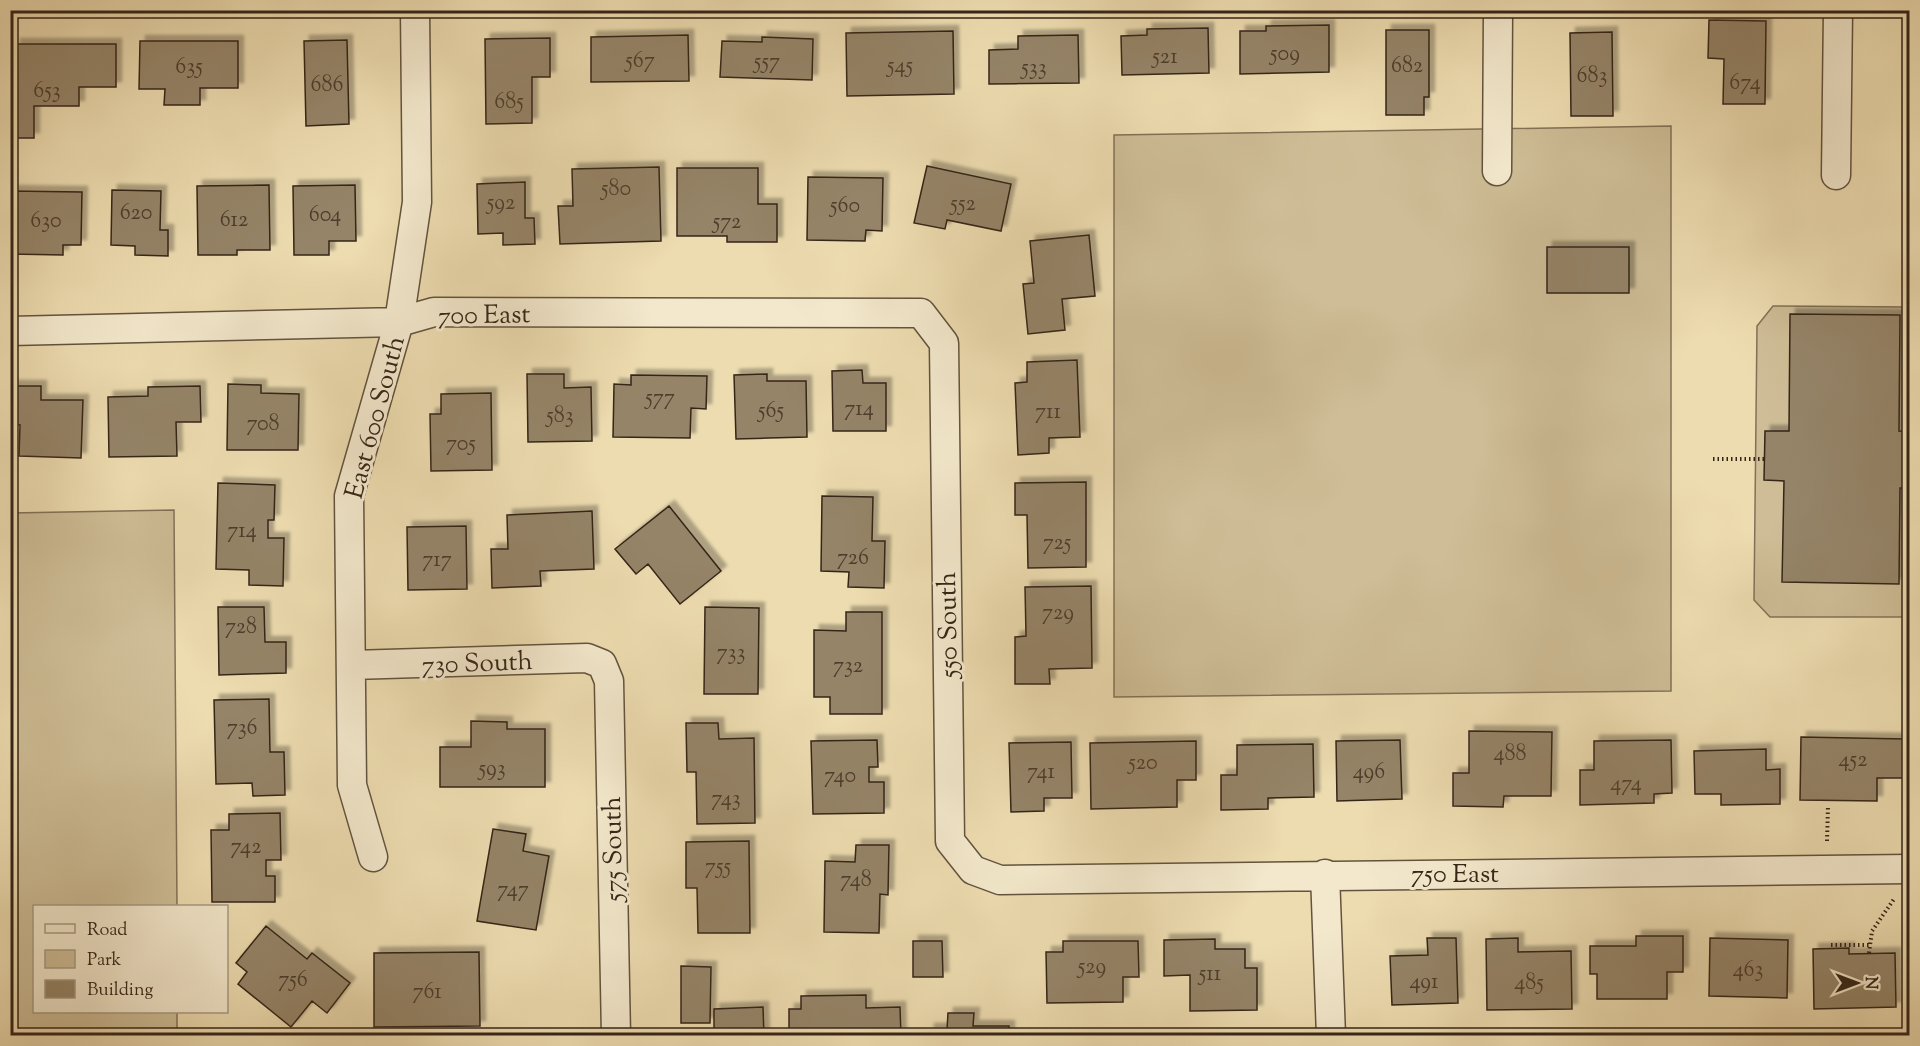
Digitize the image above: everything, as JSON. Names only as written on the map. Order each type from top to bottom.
[{"type":"street","name":"East 600 South","points":[[373,857],[352,785],[349,496],[399,322],[417,202],[415,10]]},
{"type":"street","points":[[1497,171],[1498,10]]},
{"type":"street","points":[[1836,175],[1838,10]]},
{"type":"street","name":"700 East","points":[[10,331],[399,322],[434,312],[921,313],[944,343]]},
{"type":"street","name":"550 South","points":[[944,343],[950,841],[973,870],[1000,880]]},
{"type":"street","name":"730 South","points":[[352,665],[587,658],[602,664]]},
{"type":"street","name":"575 South","points":[[602,664],[609,681],[616,1035]]},
{"type":"street","name":"750 East","points":[[1000,880],[1325,874],[1906,869]]},
{"type":"street","points":[[1325,874],[1331,1035]]},
{"type":"path","points":[[1713,459],[1765,459]]},
{"type":"path","points":[[1827,870],[1828,806]]},
{"type":"path","points":[[1869,953],[1872,931],[1893,904],[1906,869]]},
{"type":"path","points":[[1831,945],[1869,945]]},
{"type":"green space","points":[[1671,126],[1671,691],[1114,697],[1114,135]]},
{"type":"green space","points":[[1773,306],[1909,307],[1909,617],[1770,617],[1754,600],[1757,326]]},
{"type":"green space","points":[[174,510],[177,905],[33,905],[33,1013],[177,1013],[177,1035],[11,1035],[11,513]]},
{"type":"building","points":[[1909,10],[1910,89],[1908,89]]},
{"type":"building","points":[[1709,20],[1766,21],[1765,104],[1723,104],[1724,59],[1708,58]]},
{"type":"building","points":[[1329,25],[1329,72],[1240,74],[1240,31],[1266,31],[1266,26]]},
{"type":"building","points":[[1208,28],[1209,73],[1122,75],[1121,36],[1147,35],[1147,29]]},
{"type":"building","points":[[1386,30],[1429,30],[1429,97],[1424,97],[1424,115],[1386,115]]},
{"type":"building","points":[[953,31],[954,94],[847,96],[846,33]]},
{"type":"building","points":[[1612,32],[1613,116],[1571,116],[1570,33]]},
{"type":"building","points":[[688,35],[689,81],[591,82],[591,37]]},
{"type":"building","points":[[1078,35],[1079,83],[989,84],[989,50],[1018,49],[1018,36]]},
{"type":"building","points":[[762,37],[813,39],[812,80],[720,77],[722,41],[762,42]]},
{"type":"building","points":[[550,38],[550,77],[532,77],[532,123],[486,124],[485,39]]},
{"type":"building","points":[[347,40],[349,124],[306,126],[304,41]]},
{"type":"building","points":[[140,41],[238,41],[238,88],[200,88],[200,105],[164,105],[165,89],[139,89]]},
{"type":"building","points":[[15,44],[116,44],[116,87],[79,87],[79,106],[34,106],[34,138],[10,138],[10,91],[15,91]]},
{"type":"building","points":[[927,166],[1011,184],[1001,231],[947,220],[945,229],[914,223]]},
{"type":"building","points":[[659,167],[661,241],[560,244],[558,206],[573,206],[572,169]]},
{"type":"building","points":[[677,168],[758,168],[758,204],[777,204],[777,242],[727,242],[727,236],[677,236]]},
{"type":"building","points":[[808,177],[883,178],[882,231],[866,230],[865,241],[807,240]]},
{"type":"building","points":[[525,182],[525,218],[534,218],[535,244],[503,245],[503,233],[478,234],[477,184]]},
{"type":"building","points":[[269,185],[270,250],[237,250],[237,255],[198,255],[197,186]]},
{"type":"building","points":[[355,185],[356,241],[329,241],[329,255],[294,255],[293,186]]},
{"type":"building","points":[[112,190],[161,191],[160,230],[168,230],[168,256],[135,255],[135,246],[111,245]]},
{"type":"building","points":[[10,191],[82,192],[81,245],[63,245],[63,255],[10,254]]},
{"type":"building","points":[[1089,235],[1095,296],[1062,299],[1065,330],[1028,334],[1023,284],[1034,283],[1030,241]]},
{"type":"building","points":[[1547,247],[1629,247],[1629,293],[1547,293]]},
{"type":"building","points":[[1790,314],[1900,315],[1899,431],[1910,432],[1910,488],[1900,488],[1899,584],[1782,582],[1784,481],[1764,480],[1765,431],[1789,431]]},
{"type":"building","points":[[1077,360],[1080,437],[1049,438],[1049,453],[1018,455],[1015,383],[1027,382],[1027,362]]},
{"type":"building","points":[[862,370],[863,383],[886,383],[886,431],[833,431],[832,371]]},
{"type":"building","points":[[527,374],[564,374],[564,388],[591,387],[592,441],[528,442]]},
{"type":"building","points":[[767,374],[767,381],[806,381],[807,437],[736,439],[734,375]]},
{"type":"building","points":[[631,375],[707,376],[706,409],[691,408],[690,438],[613,437],[614,384],[631,385]]},
{"type":"building","points":[[228,384],[261,385],[261,393],[299,394],[298,450],[227,450]]},
{"type":"building","points":[[10,386],[41,386],[41,400],[83,400],[81,458],[19,456],[20,425],[10,424]]},
{"type":"building","points":[[200,386],[201,422],[176,422],[177,456],[109,457],[108,397],[148,396],[148,387]]},
{"type":"building","points":[[491,393],[492,470],[431,471],[430,414],[441,414],[441,394]]},
{"type":"building","points":[[1086,482],[1086,567],[1028,568],[1027,515],[1015,515],[1015,483]]},
{"type":"building","points":[[218,483],[275,485],[274,520],[268,520],[268,538],[284,538],[283,586],[249,585],[249,570],[216,569]]},
{"type":"building","points":[[822,496],[873,497],[872,541],[885,541],[884,588],[848,587],[849,572],[821,571]]},
{"type":"building","points":[[669,506],[721,571],[680,604],[648,564],[636,574],[615,549]]},
{"type":"building","points":[[592,511],[594,569],[540,571],[541,586],[492,588],[491,549],[508,549],[507,515]]},
{"type":"building","points":[[466,526],[467,589],[408,590],[407,527]]},
{"type":"building","points":[[1091,586],[1092,668],[1049,669],[1050,684],[1015,684],[1015,637],[1026,636],[1025,587]]},
{"type":"building","points":[[218,607],[264,607],[265,642],[286,642],[286,673],[219,675]]},
{"type":"building","points":[[705,607],[759,608],[758,694],[704,694]]},
{"type":"building","points":[[846,612],[882,612],[882,714],[830,714],[830,697],[814,697],[814,630],[846,631]]},
{"type":"building","points":[[269,699],[270,752],[284,752],[285,795],[253,796],[252,783],[216,784],[214,700]]},
{"type":"building","points":[[471,721],[507,722],[507,729],[545,729],[545,787],[440,787],[440,747],[471,747]]},
{"type":"building","points":[[686,723],[718,723],[719,739],[754,738],[755,823],[697,824],[696,772],[687,772]]},
{"type":"building","points":[[1469,731],[1552,732],[1551,796],[1504,796],[1503,807],[1453,806],[1453,773],[1469,773]]},
{"type":"building","points":[[1801,737],[1906,739],[1906,778],[1877,778],[1877,801],[1800,800]]},
{"type":"building","points":[[877,740],[878,767],[869,767],[869,782],[884,782],[884,813],[813,814],[811,741]]},
{"type":"building","points":[[1400,740],[1402,799],[1337,801],[1336,741]]},
{"type":"building","points":[[1671,740],[1672,793],[1654,794],[1654,803],[1580,805],[1580,770],[1594,770],[1594,741]]},
{"type":"building","points":[[1196,741],[1196,780],[1177,780],[1177,807],[1091,809],[1090,743]]},
{"type":"building","points":[[1071,742],[1072,798],[1044,798],[1044,811],[1011,812],[1009,743]]},
{"type":"building","points":[[1313,744],[1314,797],[1268,798],[1268,809],[1221,810],[1221,775],[1237,775],[1237,745]]},
{"type":"building","points":[[1766,749],[1766,770],[1780,769],[1780,804],[1721,805],[1721,794],[1695,794],[1694,751]]},
{"type":"building","points":[[280,813],[281,860],[266,860],[266,876],[275,876],[275,902],[212,902],[211,830],[229,830],[229,814]]},
{"type":"building","points":[[493,829],[526,834],[523,851],[549,856],[536,930],[477,921]]},
{"type":"building","points":[[749,841],[750,933],[698,933],[697,888],[686,888],[686,842]]},
{"type":"building","points":[[856,845],[889,845],[888,895],[880,894],[879,933],[824,932],[825,861],[855,862]]},
{"type":"building","points":[[266,926],[307,959],[312,953],[350,983],[327,1013],[312,1001],[291,1027],[238,984],[247,972],[236,963]]},
{"type":"building","points":[[1636,936],[1683,936],[1683,972],[1667,972],[1667,999],[1597,999],[1597,974],[1590,974],[1590,946],[1636,946]]},
{"type":"building","points":[[1427,938],[1456,938],[1458,1003],[1392,1005],[1390,956],[1428,955]]},
{"type":"building","points":[[1518,938],[1518,952],[1571,951],[1572,1009],[1487,1010],[1486,939]]},
{"type":"building","points":[[1710,938],[1788,940],[1787,998],[1709,996]]},
{"type":"building","points":[[1215,939],[1215,949],[1245,949],[1245,968],[1257,968],[1257,1010],[1190,1011],[1190,975],[1164,976],[1164,940]]},
{"type":"building","points":[[913,941],[942,941],[943,977],[913,977]]},
{"type":"building","points":[[1063,941],[1138,941],[1139,977],[1123,977],[1123,1002],[1047,1003],[1046,952],[1063,952]]},
{"type":"building","points":[[1849,948],[1849,954],[1895,953],[1896,1007],[1814,1009],[1813,949]]},
{"type":"building","points":[[479,952],[480,1026],[374,1027],[374,953]]},
{"type":"building","points":[[681,966],[711,967],[710,1023],[681,1023]]},
{"type":"building","points":[[866,995],[866,1008],[900,1007],[901,1036],[789,1036],[789,1009],[801,1009],[801,996]]},
{"type":"building","points":[[763,1007],[764,1036],[714,1036],[714,1009]]},
{"type":"building","points":[[948,1013],[974,1013],[973,1026],[1009,1026],[1009,1036],[929,1036],[929,1029],[947,1029]]}]
